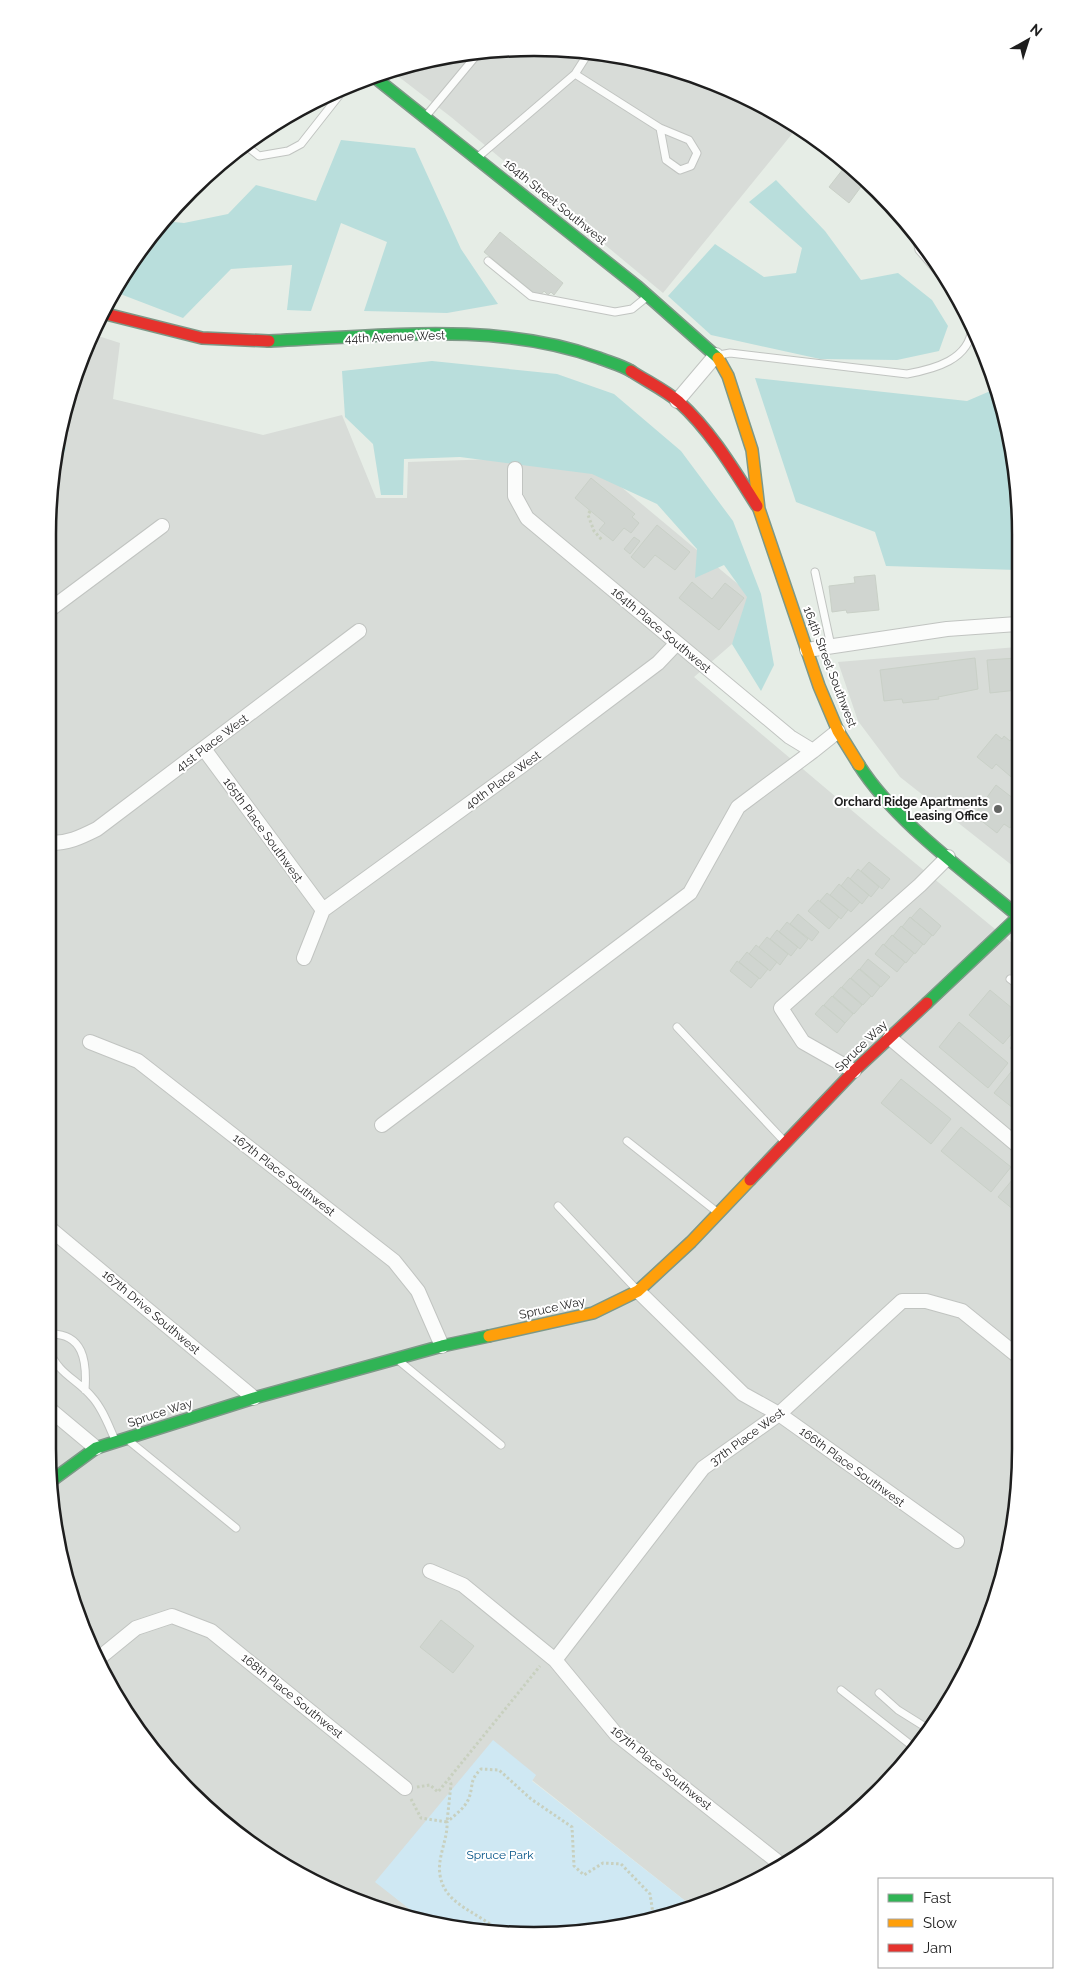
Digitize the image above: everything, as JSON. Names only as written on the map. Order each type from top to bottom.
[{"type":"street","name":"164th Street Southwest","points":[[381,82],[478,157],[649,296],[716,355],[728,376],[752,450],[759,509],[807,650],[838,731],[871,784],[899,816],[1012,912]]},
{"type":"street","name":"44th Avenue West","points":[[110,314],[210,340],[297,341],[470,334],[558,345],[607,360],[649,381],[677,401],[722,452],[759,509]]},
{"type":"street","points":[[677,401],[716,355]]},
{"type":"street","name":"164th Place Southwest","points":[[516,469],[515,496],[527,518],[790,737],[813,751]]},
{"type":"street","points":[[56,605],[162,526]]},
{"type":"street","points":[[807,650],[947,629],[1012,624]]},
{"type":"street","name":"41st Place West","points":[[56,843],[80,838],[97,829],[359,631]]},
{"type":"street","name":"40th Place West","points":[[323,910],[651,669],[677,643]]},
{"type":"street","points":[[382,1125],[690,893],[738,807],[838,731]]},
{"type":"street","name":"165th Place Southwest","points":[[204,749],[286,863],[323,910]]},
{"type":"street","points":[[854,1071],[803,1042],[781,1008],[920,885],[948,857]]},
{"type":"street","points":[[304,958],[323,910]]},
{"type":"street","name":"Spruce Way","points":[[57,1477],[96,1448],[121,1440],[254,1398],[442,1346],[593,1313],[638,1291],[718,1213],[854,1071],[1012,923]]},
{"type":"street","points":[[890,1038],[1012,1141]]},
{"type":"street","name":"167th Place Southwest","points":[[90,1042],[138,1060],[394,1261],[418,1291],[442,1346]]},
{"type":"street","name":"167th Drive Southwest","points":[[56,1234],[254,1398]]},
{"type":"street","name":"166th Place Southwest","points":[[638,1291],[743,1394],[779,1414],[957,1542]]},
{"type":"street","name":"37th Place West","points":[[552,1658],[703,1468],[779,1414],[902,1301],[926,1301],[962,1311],[1012,1351]]},
{"type":"street","points":[[56,1415],[96,1448]]},
{"type":"street","name":"167th Place Southwest","points":[[430,1570],[464,1585],[552,1658],[616,1734],[776,1861]]},
{"type":"street","name":"168th Place Southwest","points":[[103,1655],[136,1628],[172,1616],[210,1631],[406,1788]]},
{"type":"lane","points":[[478,157],[575,74],[585,59]]},
{"type":"lane","points":[[426,117],[473,60]]},
{"type":"lane","points":[[575,74],[660,128],[689,140],[697,153],[691,166],[680,170],[666,160],[660,128]]},
{"type":"lane","points":[[251,150],[259,156],[288,151],[301,144],[335,100]]},
{"type":"lane","points":[[488,262],[531,296],[615,312],[632,309],[649,296]]},
{"type":"lane","points":[[716,355],[730,353],[907,374],[932,370],[960,353],[970,339]]},
{"type":"lane","points":[[815,572],[832,646]]},
{"type":"lane","points":[[677,1027],[786,1142]]},
{"type":"lane","points":[[627,1141],[718,1213]]},
{"type":"lane","points":[[558,1206],[638,1291]]},
{"type":"lane","points":[[56,1333],[69,1337],[80,1348],[85,1367],[86,1390]]},
{"type":"lane","points":[[395,1359],[502,1445]]},
{"type":"lane","points":[[56,1364],[94,1398],[121,1440],[236,1528]]},
{"type":"lane","points":[[841,1690],[910,1744]]},
{"type":"lane","points":[[879,1693],[898,1710],[923,1726]]},
{"type":"path","points":[[590,511],[588,515],[591,527],[602,540]]},
{"type":"path","points":[[552,1658],[438,1792],[430,1785],[406,1788],[421,1818],[447,1822],[460,1811],[469,1798],[472,1778],[476,1773],[481,1769],[499,1770],[531,1799],[572,1827],[574,1866],[584,1876],[603,1863],[621,1864],[650,1894],[653,1911]]},
{"type":"path","points":[[449,1779],[451,1784],[447,1832],[442,1851],[440,1874],[446,1892],[455,1903],[487,1920],[492,1925]]},
{"type":"shaded area","points":[[503,57],[565,57],[596,60],[627,65],[688,82],[745,106],[773,120],[793,133],[663,293],[451,117],[398,76],[441,65]]},
{"type":"shaded area","points":[[341,140],[415,148],[461,249],[498,304],[447,313],[364,311],[387,242],[341,223],[311,311],[287,310],[292,265],[231,269],[183,318],[121,294],[155,243],[173,222],[184,223],[228,214],[256,185],[316,201]]},
{"type":"shaded area","points":[[776,180],[825,231],[861,280],[898,273],[932,300],[948,326],[939,351],[897,360],[820,359],[711,335],[668,296],[715,244],[764,277],[796,273],[802,248],[749,202]]},
{"type":"shaded area","points":[[100,336],[120,343],[113,399],[263,435],[342,415],[376,498],[407,498],[408,462],[584,456],[757,600],[732,644],[694,677],[1012,943],[1012,1449],[1008,1511],[995,1573],[975,1632],[948,1688],[931,1714],[913,1740],[872,1787],[825,1828],[773,1863],[717,1890],[688,1901],[686,1902],[532,1780],[536,1775],[376,1882],[411,1910],[351,1890],[295,1863],[243,1828],[196,1787],[155,1740],[120,1688],[93,1632],[82,1603],[65,1542],[57,1480],[56,1449],[56,534],[60,472],[65,441],[82,380]]},
{"type":"shaded area","points":[[432,361],[557,374],[614,394],[681,451],[733,521],[761,594],[774,665],[761,691],[732,644],[747,597],[724,565],[695,578],[697,549],[657,504],[592,474],[460,457],[404,459],[403,495],[381,495],[373,444],[345,417],[342,371]]},
{"type":"shaded area","points":[[755,378],[967,401],[989,391],[1003,441],[1008,472],[1011,503],[1012,570],[886,566],[875,532],[796,502]]},
{"type":"shaded area","points":[[1012,647],[1012,865],[900,777],[858,721],[838,662]]},
{"type":"green space","name":"Spruce Park","points":[[493,1740],[536,1775],[532,1781],[686,1902],[627,1918],[596,1923],[534,1927],[503,1926],[441,1918],[411,1910],[375,1882]]},
{"type":"building","points":[[843,170],[861,186],[849,203],[829,187]]},
{"type":"building","points":[[500,232],[563,283],[554,295],[551,292],[548,295],[544,291],[539,297],[484,252]]},
{"type":"building","points":[[591,478],[635,514],[632,517],[639,523],[631,533],[624,528],[613,541],[599,530],[605,523],[575,498]]},
{"type":"building","points":[[657,525],[690,552],[675,570],[655,555],[644,568],[631,557]]},
{"type":"building","points":[[634,537],[640,541],[630,554],[624,549]]},
{"type":"building","points":[[875,575],[879,610],[847,613],[846,610],[832,612],[829,586],[855,583],[854,577]]},
{"type":"building","points":[[692,582],[712,599],[725,583],[744,598],[719,630],[679,598]]},
{"type":"building","points":[[975,658],[978,689],[938,697],[939,699],[903,703],[902,699],[884,701],[880,670]]},
{"type":"building","points":[[1012,658],[1012,691],[990,693],[987,660]]},
{"type":"building","points":[[996,734],[1002,739],[1004,736],[1010,741],[1012,738],[1012,778],[996,764],[992,769],[977,757]]},
{"type":"building","name":"Orchard Ridge Apartments Leasing Office","points":[[996,785],[1012,797],[1012,825],[1010,828],[1004,824],[997,833],[974,815]]},
{"type":"building","points":[[869,862],[890,879],[882,889],[861,871]]},
{"type":"building","points":[[858,869],[879,887],[871,897],[850,879]]},
{"type":"building","points":[[848,877],[869,895],[862,904],[841,886]]},
{"type":"building","points":[[839,884],[860,902],[851,912],[830,895]]},
{"type":"building","points":[[827,893],[848,910],[841,919],[820,901]]},
{"type":"building","points":[[818,900],[839,917],[829,929],[808,911]]},
{"type":"building","points":[[920,908],[941,926],[933,936],[911,918]]},
{"type":"building","points":[[798,914],[819,932],[812,941],[790,924]]},
{"type":"building","points":[[910,917],[932,935],[924,945],[902,927]]},
{"type":"building","points":[[787,922],[808,939],[800,949],[779,932]]},
{"type":"building","points":[[901,926],[923,944],[915,954],[893,936]]},
{"type":"building","points":[[777,930],[798,947],[791,956],[770,939]]},
{"type":"building","points":[[892,935],[914,953],[906,963],[884,945]]},
{"type":"building","points":[[767,937],[788,954],[780,965],[759,947]]},
{"type":"building","points":[[883,944],[905,962],[897,972],[875,954]]},
{"type":"building","points":[[756,945],[777,962],[770,971],[749,954]]},
{"type":"building","points":[[747,952],[768,969],[760,979],[739,962]]},
{"type":"building","points":[[868,959],[890,977],[881,987],[860,969]]},
{"type":"building","points":[[737,961],[759,978],[751,988],[730,971]]},
{"type":"building","points":[[859,969],[880,987],[872,997],[851,978]]},
{"type":"building","points":[[850,978],[871,996],[863,1005],[842,987]]},
{"type":"building","points":[[841,987],[862,1005],[854,1014],[833,996]]},
{"type":"building","points":[[990,990],[1012,1008],[1012,1033],[1003,1044],[969,1015]]},
{"type":"building","points":[[832,996],[853,1014],[845,1023],[824,1005]]},
{"type":"building","points":[[823,1005],[845,1023],[837,1033],[815,1014]]},
{"type":"building","points":[[959,1022],[1008,1063],[988,1088],[939,1047]]},
{"type":"building","points":[[1012,1071],[1012,1107],[994,1093]]},
{"type":"building","points":[[901,1079],[951,1119],[931,1144],[881,1103]]},
{"type":"building","points":[[961,1127],[1011,1167],[991,1192],[941,1151]]},
{"type":"building","points":[[1012,1180],[1012,1208],[998,1197]]},
{"type":"building","points":[[441,1620],[474,1646],[453,1673],[420,1647]]},
{"type":"traffic: fast","points":[[380,82],[638,287],[718,358]]},
{"type":"traffic: fast","points":[[269,341],[393,335],[477,335],[519,339],[559,346],[599,358],[631,371]]},
{"type":"traffic: fast","points":[[859,765],[874,786],[911,826],[1012,911]]},
{"type":"traffic: fast","points":[[927,1003],[1012,923]]},
{"type":"traffic: fast","points":[[57,1477],[96,1448],[254,1398],[442,1346],[489,1336]]},
{"type":"traffic: slow","points":[[718,358],[728,376],[752,450],[759,509],[819,686],[838,731],[859,765]]},
{"type":"traffic: slow","points":[[489,1336],[593,1313],[638,1291],[691,1242],[750,1180]]},
{"type":"traffic: jam","points":[[110,315],[202,338],[269,341]]},
{"type":"traffic: jam","points":[[631,371],[674,398],[691,413],[721,451],[757,506]]},
{"type":"traffic: jam","points":[[750,1180],[854,1071],[927,1003]]},
{"type":"place","name":"Orchard Ridge Apartments Leasing Office","points":[[998,809]]}]
